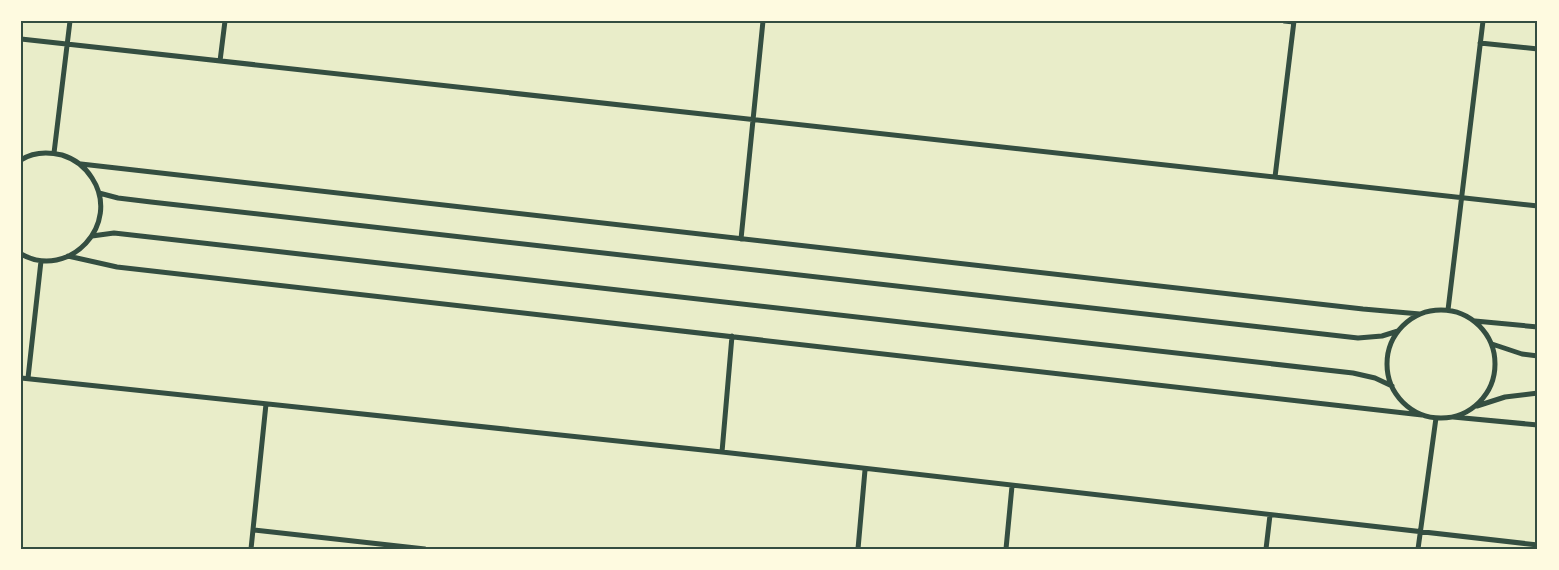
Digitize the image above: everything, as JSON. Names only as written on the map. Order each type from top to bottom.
[{"type":"street","points":[[54,153],[70,21]]},
{"type":"street","points":[[220,61],[225,21]]},
{"type":"street","points":[[741,239],[763,21]]},
{"type":"street","points":[[1275,177],[1294,22],[1284,21]]},
{"type":"street","points":[[1448,310],[1483,21]]},
{"type":"street","points":[[21,39],[1538,206]]},
{"type":"street","points":[[1480,43],[1538,49]]},
{"type":"street","points":[[21,254],[41,261],[55,260],[68,256],[82,248],[92,236],[100,215],[99,193],[92,177],[80,164],[68,157],[54,153],[40,153],[23,158]]},
{"type":"street","points":[[80,164],[1420,314]]},
{"type":"street","points":[[99,193],[118,198],[143,201],[1358,338],[1382,336],[1398,331]]},
{"type":"street","points":[[92,236],[114,233],[1354,373],[1375,378],[1392,386]]},
{"type":"street","points":[[68,256],[117,266],[1436,418],[1450,417],[1538,425]]},
{"type":"street","points":[[28,378],[41,261]]},
{"type":"street","points":[[1422,415],[1410,408],[1399,398],[1392,386],[1388,372],[1388,358],[1391,344],[1398,331],[1408,321],[1420,314],[1434,310],[1448,310],[1462,314],[1474,321],[1485,332],[1492,344],[1495,359],[1494,373],[1487,392],[1474,407]]},
{"type":"street","points":[[1474,321],[1538,327]]},
{"type":"street","points":[[722,452],[732,336]]},
{"type":"street","points":[[1492,344],[1522,354],[1538,356]]},
{"type":"street","points":[[21,378],[722,452],[865,470],[1538,546]]},
{"type":"street","points":[[1450,417],[1505,397],[1538,394]]},
{"type":"street","points":[[251,549],[266,404]]},
{"type":"street","points":[[1418,549],[1436,418]]},
{"type":"street","points":[[858,549],[865,470]]},
{"type":"street","points":[[1006,549],[1012,486]]},
{"type":"street","points":[[1266,549],[1270,515]]},
{"type":"street","points":[[254,530],[425,549]]}]
